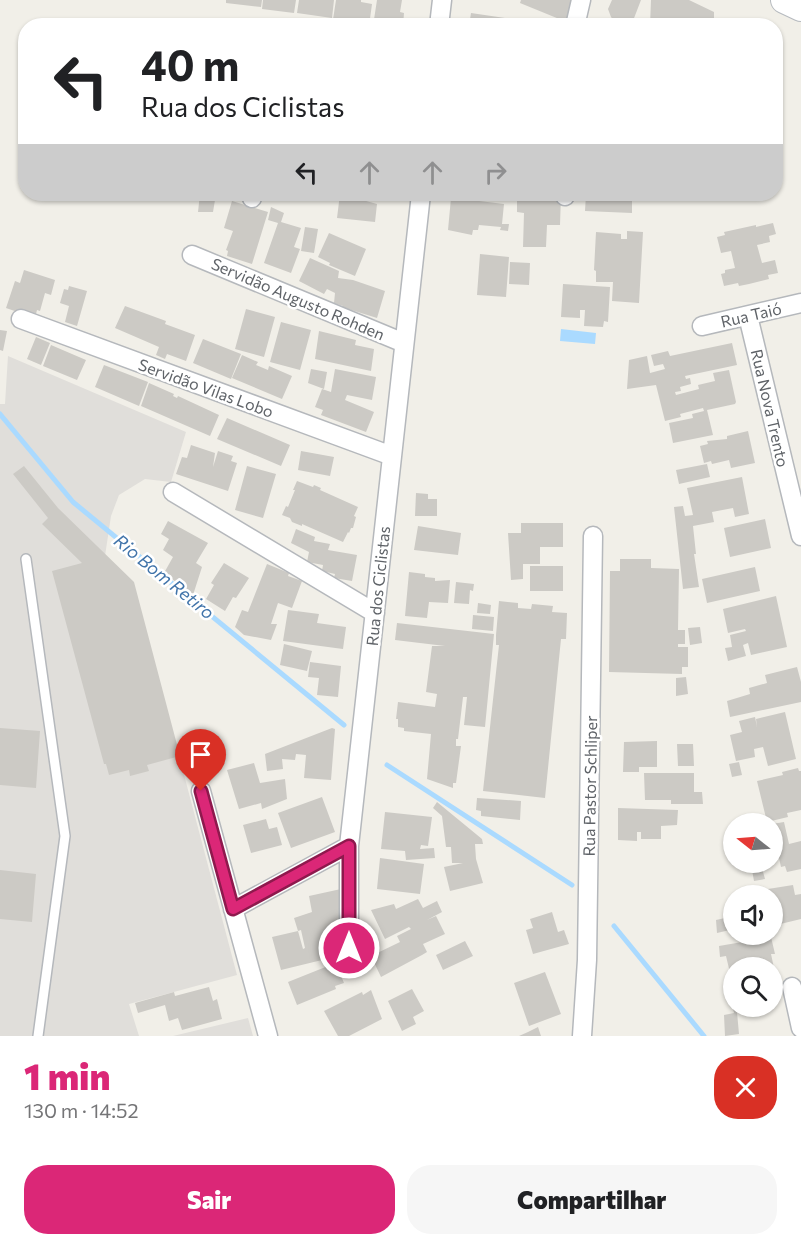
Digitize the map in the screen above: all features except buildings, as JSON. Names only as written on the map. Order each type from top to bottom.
[{"type":"main road","points":[[784,0],[801,8]]},
{"type":"street","points":[[440,18],[442,0]]},
{"type":"street","points":[[577,18],[581,0]]},
{"type":"street","name":"Rua dos Ciclistas","points":[[349,948],[349,846],[420,201]]},
{"type":"street","name":"Servidão Augusto Rohden","points":[[192,255],[404,344]]},
{"type":"street","name":"Rua Taió","points":[[702,326],[801,303]]},
{"type":"street","name":"Rua Nova Trento","points":[[748,316],[801,536]]},
{"type":"street","name":"Servidão Vilas Lobo","points":[[21,319],[392,456]]},
{"type":"street","points":[[174,492],[375,613]]},
{"type":"street","name":"Rua Pastor Schliper","points":[[582,1036],[587,960],[593,536]]},
{"type":"street","points":[[201,791],[268,1036]]},
{"type":"street","points":[[233,909],[349,846]]},
{"type":"street","points":[[792,987],[801,1028]]},
{"type":"lane","points":[[26,559],[65,836],[38,1036]]},
{"type":"shaded area","points":[[8,356],[186,432],[171,482],[145,479],[119,495],[111,516],[105,556],[133,582],[237,975],[129,1004],[139,1036],[0,1036],[0,404],[5,404]]},
{"type":"shaded area","points":[[248,1018],[253,1036],[173,1036]]},
{"type":"water","points":[[561,329],[596,333],[595,344],[560,341]]},
{"type":"waterway","name":"Rio Bom Retiro","points":[[0,414],[73,502],[344,725]]},
{"type":"waterway","name":"Rio Bom Retiro","points":[[387,765],[572,885]]},
{"type":"waterway","name":"Rio Bom Retiro","points":[[614,926],[704,1036]]},
{"type":"route","points":[[201,791],[233,909],[349,846],[349,948]]}]
